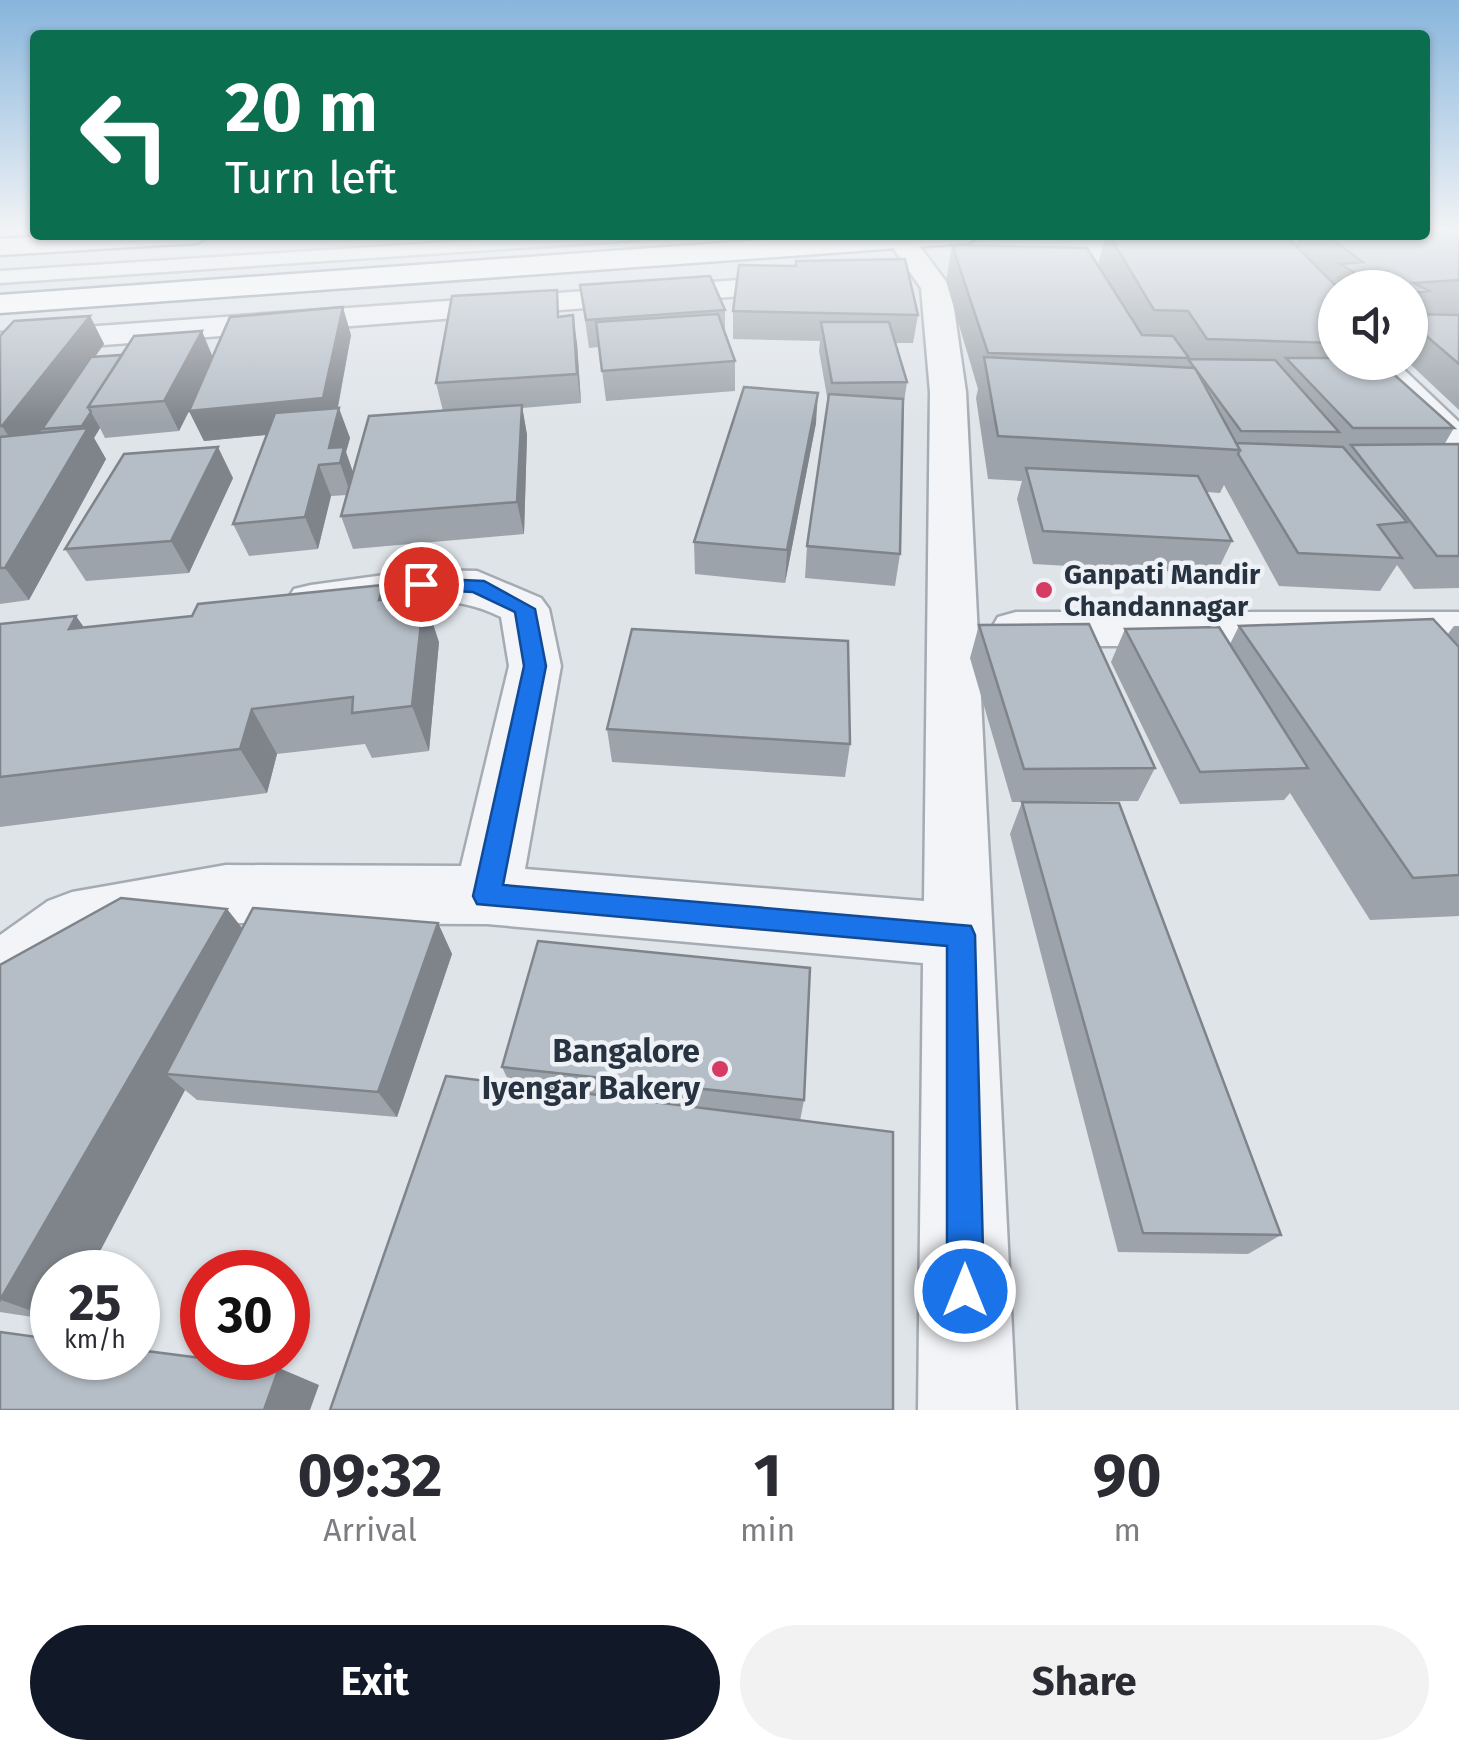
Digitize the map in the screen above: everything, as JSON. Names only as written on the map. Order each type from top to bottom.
[{"type":"highway","points":[[0,304],[215,293]]},
{"type":"street","points":[[0,344],[690,293]]},
{"type":"street","points":[[929,293],[941,309],[948,392],[967,1410]]},
{"type":"street","points":[[1394,380],[1459,444]]},
{"type":"street","points":[[268,606],[421,584],[477,586],[524,609],[535,666],[487,896]]},
{"type":"street","points":[[953,629],[1459,629]]},
{"type":"street","points":[[0,976],[72,922],[226,894],[487,896],[961,935]]},
{"type":"building","points":[[557,293],[558,317],[573,315],[577,374],[436,383],[452,296]]},
{"type":"building","points":[[581,293],[717,293],[725,310],[586,320]]},
{"type":"building","points":[[735,293],[913,293],[918,315],[733,311]]},
{"type":"building","points":[[968,293],[1115,293],[1142,335],[1173,336],[1189,358],[988,353]]},
{"type":"building","points":[[1144,293],[1318,293],[1318,342],[1207,339],[1188,311],[1154,310]]},
{"type":"building","points":[[343,307],[323,398],[189,411],[230,317]]},
{"type":"building","points":[[718,314],[735,361],[602,371],[596,322]]},
{"type":"building","points":[[1428,314],[1459,315],[1459,364],[1428,337]]},
{"type":"building","points":[[90,316],[0,426],[0,336],[14,321]]},
{"type":"building","points":[[821,322],[889,322],[907,382],[832,383]]},
{"type":"building","points":[[202,331],[164,401],[88,407],[134,336]]},
{"type":"building","points":[[122,355],[88,407],[91,412],[82,426],[42,429],[91,357]]},
{"type":"building","points":[[984,357],[1195,368],[1240,450],[998,436]]},
{"type":"building","points":[[1286,358],[1318,358],[1318,380],[1400,380],[1454,428],[1353,428]]},
{"type":"building","points":[[1188,359],[1275,360],[1339,432],[1241,431]]},
{"type":"building","points":[[744,387],[818,393],[787,550],[694,542]]},
{"type":"building","points":[[829,394],[903,399],[900,554],[807,546]]},
{"type":"building","points":[[522,405],[517,502],[341,516],[369,416]]},
{"type":"building","points":[[339,408],[329,448],[344,447],[340,463],[319,465],[305,517],[233,524],[275,413]]},
{"type":"building","points":[[88,428],[5,568],[0,568],[0,437]]},
{"type":"building","points":[[1236,443],[1343,447],[1407,522],[1378,525],[1402,558],[1298,553],[1238,454]]},
{"type":"building","points":[[1459,444],[1459,556],[1437,556],[1351,445]]},
{"type":"building","points":[[218,447],[171,541],[65,549],[124,454]]},
{"type":"building","points":[[1026,468],[1198,476],[1232,541],[1043,531]]},
{"type":"building","points":[[383,585],[379,600],[424,596],[412,706],[352,713],[353,697],[252,709],[240,749],[0,777],[0,624],[76,616],[69,629],[192,616],[198,604]]},
{"type":"building","points":[[1433,619],[1459,647],[1459,875],[1413,878],[1239,626]]},
{"type":"building","points":[[1089,624],[1155,768],[1024,769],[979,625]]},
{"type":"building","points":[[1219,627],[1308,768],[1200,772],[1125,629]]},
{"type":"building","points":[[632,629],[848,641],[850,744],[607,729]]},
{"type":"building","points":[[1022,802],[1119,803],[1281,1235],[1143,1233]]},
{"type":"building","points":[[121,898],[227,909],[0,1300],[0,965]]},
{"type":"building","points":[[253,908],[438,923],[378,1092],[166,1074]]},
{"type":"building","points":[[538,941],[810,968],[804,1100],[502,1067]]},
{"type":"building","points":[[446,1076],[893,1132],[893,1410],[330,1410]]},
{"type":"building","points":[[0,1332],[30,1336],[30,1380],[160,1380],[160,1353],[180,1355],[180,1380],[275,1380],[264,1410],[0,1410]]},
{"type":"place","name":"Ganpati Mandir Chandannagar","points":[[1044,590]]},
{"type":"place","name":"Bangalore Iyengar Bakery","points":[[720,1069]]},
{"type":"route","points":[[421,584],[477,586],[524,609],[535,666],[487,896],[961,935],[965,1291]]}]
